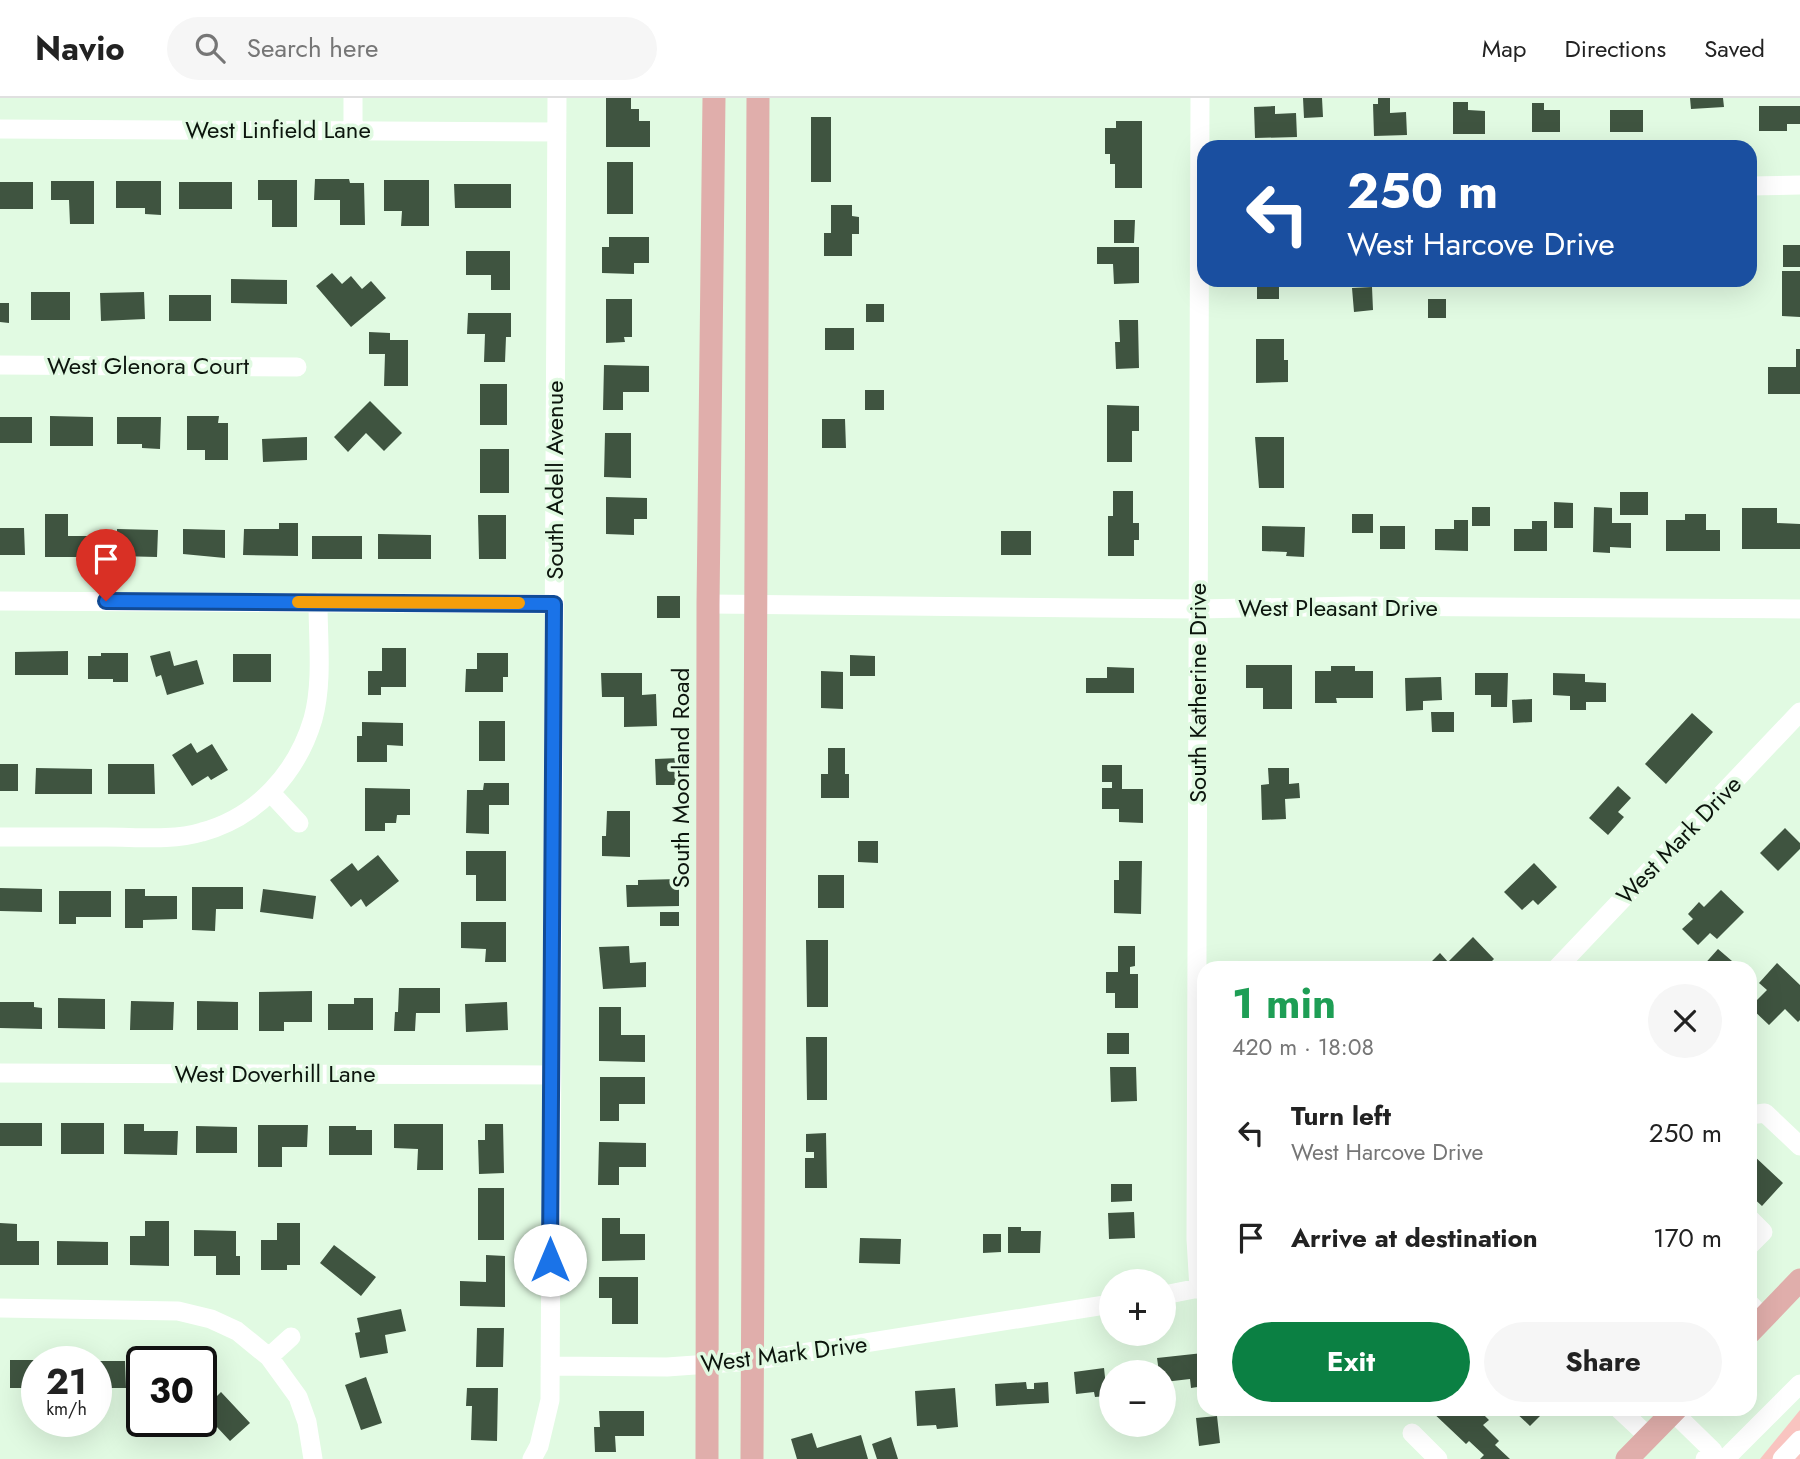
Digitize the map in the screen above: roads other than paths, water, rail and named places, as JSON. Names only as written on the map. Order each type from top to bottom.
[{"type":"main road","name":"South Moorland Road","points":[[707,1459],[708,604],[714,98]]},
{"type":"main road","points":[[752,1459],[758,98]]},
{"type":"main road","points":[[1757,1316],[1798,1285]]},
{"type":"main road","points":[[1627,1459],[1668,1416]]},
{"type":"street","points":[[353,98],[353,131]]},
{"type":"street","name":"South Adell Avenue","points":[[550,1366],[557,98]]},
{"type":"street","name":"South Katherine Drive","points":[[1200,98],[1201,140]]},
{"type":"street","name":"West Linfield Lane","points":[[0,129],[556,132]]},
{"type":"street","points":[[1757,186],[1800,185]]},
{"type":"street","name":"South Katherine Drive","points":[[1197,1249],[1201,287]]},
{"type":"street","name":"West Glenora Court","points":[[0,365],[297,366]]},
{"type":"street","points":[[0,601],[554,604]]},
{"type":"street","points":[[0,836],[169,837],[201,833],[246,813],[271,793],[297,759],[313,719],[318,673],[317,602]]},
{"type":"street","name":"West Pleasant Drive","points":[[708,604],[1198,609],[1800,608]]},
{"type":"street","name":"West Mark Drive","points":[[1564,961],[1800,712]]},
{"type":"street","points":[[271,793],[299,823]]},
{"type":"street","name":"West Doverhill Lane","points":[[0,1073],[551,1075]]},
{"type":"street","points":[[1757,1114],[1765,1113],[1800,1146]]},
{"type":"street","points":[[1176,1293],[1197,1289]]},
{"type":"street","name":"West Mark Drive","points":[[550,1366],[707,1365],[751,1361],[1099,1306]]},
{"type":"street","points":[[0,1308],[178,1311],[211,1319],[237,1331],[269,1357],[298,1396],[307,1422],[313,1459]]},
{"type":"street","points":[[269,1357],[291,1337]]},
{"type":"street","points":[[532,1459],[539,1446],[549,1411],[550,1366]]},
{"type":"street","points":[[1679,1416],[1716,1457],[1800,1384]]},
{"type":"street","points":[[1626,1416],[1648,1437]]},
{"type":"street","points":[[1412,1433],[1437,1459]]},
{"type":"street","points":[[1782,1459],[1800,1440]]}]
